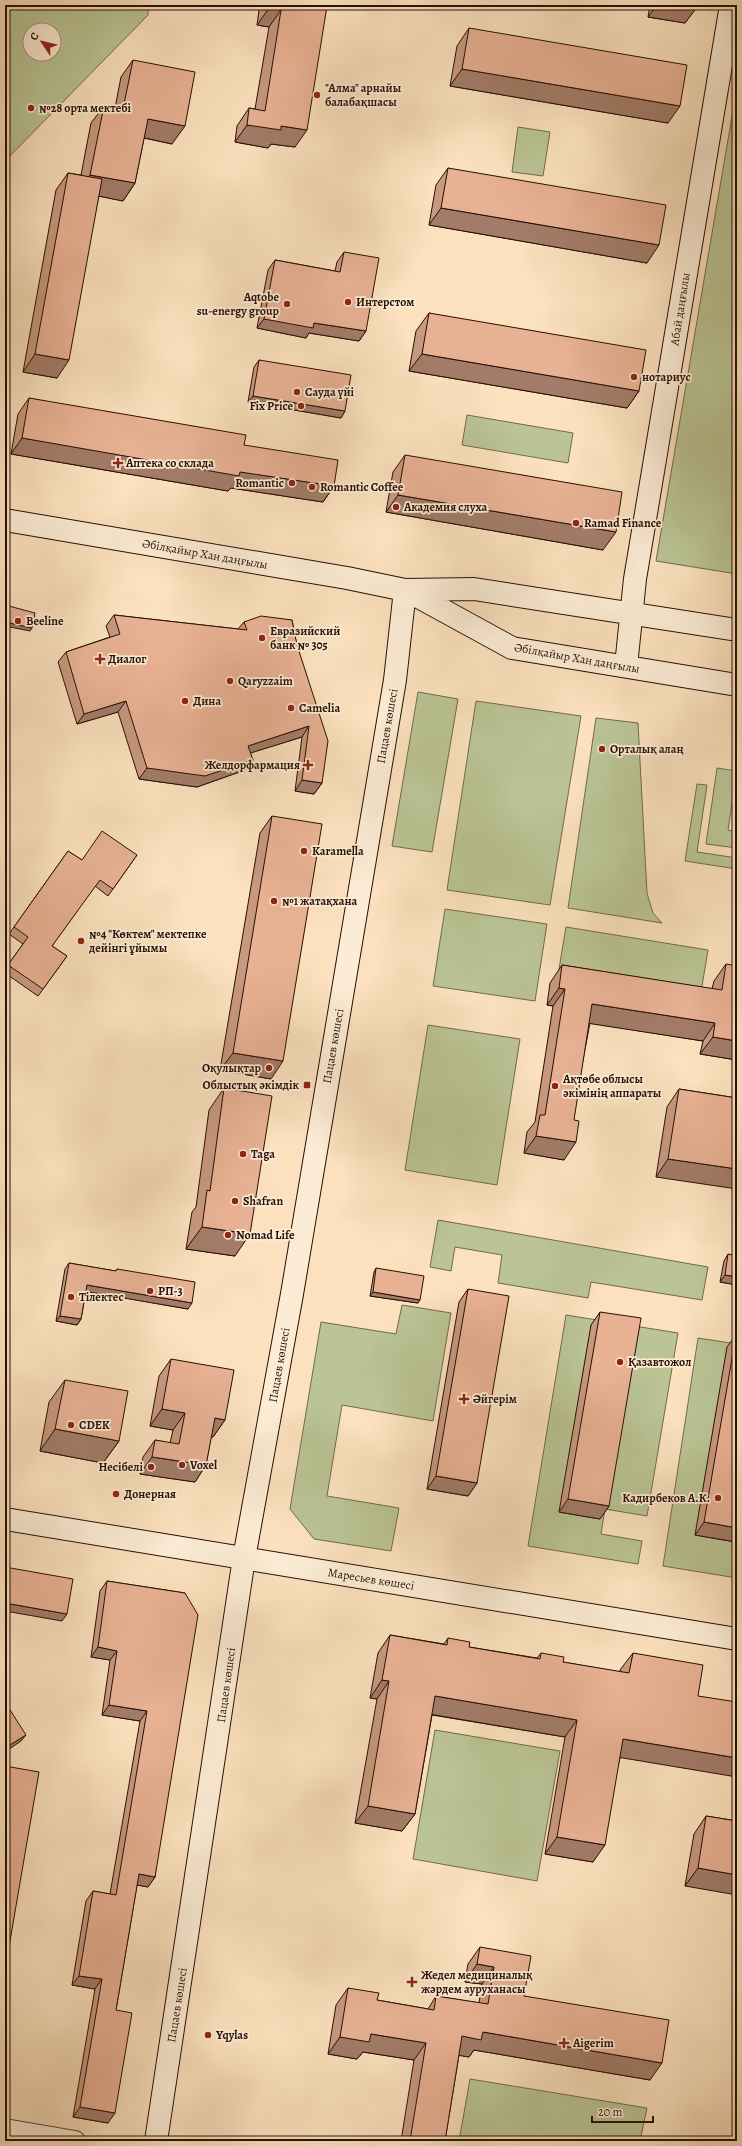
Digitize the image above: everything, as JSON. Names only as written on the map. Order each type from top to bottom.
[{"type":"main road","name":"Абай даңғылы","points":[[626,666],[637,571],[730,5]]},
{"type":"main road","name":"Әбілқайыр Хан даңғылы","points":[[5,520],[347,578],[405,590],[474,589],[737,630]]},
{"type":"main road","name":"Әбілқайыр Хан даңғылы","points":[[405,590],[512,648],[737,685]]},
{"type":"main road","name":"Пацаев көшесі","points":[[156,2141],[244,1558],[292,1294],[395,680],[405,590]]},
{"type":"main road","name":"Маресьев көшесі","points":[[5,1519],[737,1639]]},
{"type":"street","points":[[5,2129],[75,2141]]},
{"type":"green space","name":"№28 орта мектебі","points":[[5,5],[148,5],[148,15],[5,161]]},
{"type":"green space","points":[[737,87],[737,574],[656,561]]},
{"type":"green space","points":[[518,127],[550,132],[543,176],[512,172]]},
{"type":"green space","points":[[467,415],[573,433],[568,463],[462,445]]},
{"type":"green space","points":[[418,692],[458,699],[432,852],[392,846]]},
{"type":"green space","points":[[476,701],[581,716],[550,905],[447,890]]},
{"type":"green space","points":[[596,718],[638,723],[647,893],[653,913],[662,923],[568,908]]},
{"type":"green space","points":[[717,768],[737,771],[728,830],[737,832],[737,848],[706,844]]},
{"type":"green space","points":[[697,784],[707,785],[697,852],[737,858],[737,869],[685,861]]},
{"type":"green space","points":[[445,909],[547,924],[535,1001],[433,986]]},
{"type":"green space","points":[[566,927],[708,950],[700,998],[558,975]]},
{"type":"green space","points":[[428,1025],[520,1039],[497,1185],[405,1170]]},
{"type":"green space","points":[[438,1220],[708,1267],[702,1300],[591,1282],[588,1298],[498,1283],[502,1255],[455,1247],[451,1271],[430,1267]]},
{"type":"green space","points":[[402,1305],[451,1313],[433,1421],[342,1405],[327,1496],[399,1508],[391,1551],[314,1539],[290,1509],[321,1322],[396,1334]]},
{"type":"green space","points":[[566,1315],[678,1333],[647,1516],[605,1509],[601,1534],[642,1541],[638,1564],[528,1546]]},
{"type":"green space","points":[[698,1338],[737,1344],[737,1578],[663,1566]]},
{"type":"green space","points":[[435,1730],[560,1751],[537,1881],[413,1859]]},
{"type":"green space","points":[[470,2079],[647,2108],[640,2141],[459,2141]]},
{"type":"building","points":[[269,5],[327,6],[307,130],[281,126],[281,130],[247,125],[249,108],[265,111],[281,10],[269,8]]},
{"type":"building","points":[[469,28],[687,65],[680,106],[462,69]]},
{"type":"building","points":[[133,60],[195,72],[185,126],[148,119],[135,183],[90,175],[104,106],[123,109]]},
{"type":"building","points":[[448,168],[666,205],[659,245],[441,208]]},
{"type":"building","points":[[68,173],[102,179],[69,360],[35,354]]},
{"type":"building","points":[[344,252],[379,258],[366,331],[314,323],[313,328],[264,319],[275,260],[340,272]]},
{"type":"building","points":[[429,313],[646,350],[639,391],[422,354]]},
{"type":"building","name":"Сауда үйі","points":[[259,360],[351,375],[345,411],[253,396]]},
{"type":"building","points":[[29,398],[246,435],[244,445],[338,460],[334,486],[240,472],[239,476],[22,438]]},
{"type":"building","points":[[405,455],[622,492],[616,532],[398,495]]},
{"type":"building","name":"Beeline","points":[[5,605],[35,613],[32,628],[5,622]]},
{"type":"building","name":"Дина","points":[[114,615],[247,630],[244,622],[261,616],[292,620],[297,645],[328,741],[322,783],[302,780],[309,726],[248,746],[253,760],[205,776],[147,768],[126,701],[84,714],[66,652],[120,634]]},
{"type":"building","name":"№1 жатақхана","points":[[272,816],[322,824],[283,1061],[233,1053]]},
{"type":"building","points":[[102,831],[137,855],[113,889],[100,880],[52,946],[67,956],[43,989],[8,965],[28,937],[14,927],[68,851],[82,860]]},
{"type":"building","points":[[726,964],[737,966],[737,1041],[713,1037],[715,1023],[592,1004],[574,1120],[579,1121],[576,1142],[536,1136],[540,1115],[545,1115],[565,989],[559,988],[562,965],[722,990]]},
{"type":"building","points":[[224,1088],[272,1096],[250,1234],[202,1227],[207,1190],[210,1191]]},
{"type":"building","points":[[679,1089],[737,1098],[737,1169],[668,1159]]},
{"type":"building","points":[[728,1254],[737,1256],[737,1277],[725,1275]]},
{"type":"building","points":[[69,1263],[116,1271],[117,1269],[195,1282],[192,1303],[87,1285],[81,1319],[60,1316]]},
{"type":"building","points":[[376,1268],[424,1276],[420,1300],[373,1292]]},
{"type":"building","name":"Әйгерім","points":[[468,1289],[509,1296],[477,1483],[436,1476]]},
{"type":"building","points":[[600,1312],[641,1318],[609,1506],[568,1499]]},
{"type":"building","points":[[737,1335],[737,1528],[704,1522]]},
{"type":"building","points":[[171,1359],[234,1370],[225,1420],[215,1418],[206,1465],[152,1457],[155,1440],[179,1444],[185,1413],[162,1409]]},
{"type":"building","points":[[65,1380],[128,1391],[119,1441],[55,1429]]},
{"type":"building","points":[[5,1567],[73,1579],[67,1614],[5,1603]]},
{"type":"building","points":[[107,1581],[185,1593],[198,1615],[155,1877],[139,1874],[116,2010],[132,2013],[115,2113],[80,2107],[102,1979],[79,1976],[93,1891],[116,1895],[147,1711],[109,1705],[117,1651],[98,1647]]},
{"type":"building","points":[[390,1635],[447,1645],[448,1638],[470,1642],[469,1647],[540,1659],[541,1653],[564,1657],[563,1662],[629,1673],[633,1653],[703,1665],[698,1696],[737,1702],[737,1758],[623,1739],[605,1845],[557,1837],[577,1720],[435,1696],[415,1814],[368,1806],[389,1681],[382,1680]]},
{"type":"building","points":[[5,1702],[26,1735],[5,1748]]},
{"type":"building","points":[[5,1766],[39,1772],[5,1970]]},
{"type":"building","points":[[706,1816],[737,1821],[737,1875],[698,1868]]},
{"type":"building","points":[[480,1947],[531,1956],[524,1996],[669,2020],[662,2063],[483,2032],[481,2040],[462,2036],[445,2141],[410,2141],[426,2043],[371,2034],[369,2042],[340,2037],[348,1988],[379,1993],[377,2000],[434,2010],[436,1996],[488,2004],[494,1967],[477,1964]]},
{"type":"place","name":"\"Алма\" арнайы балабақшасы","points":[[317,95]]},
{"type":"place","name":"№28 орта мектебі","points":[[31,108]]},
{"type":"place","name":"Интерстом","points":[[348,302]]},
{"type":"place","name":"Aqtobe su-energy group","points":[[287,304]]},
{"type":"place","name":"нотариус","points":[[634,377]]},
{"type":"place","name":"Сауда үйі","points":[[297,392]]},
{"type":"place","name":"Fix Price","points":[[301,406]]},
{"type":"place","name":"Аптека со склада","points":[[118,463]]},
{"type":"place","name":"Romantic","points":[[292,483]]},
{"type":"place","name":"Romantic Coffee","points":[[312,487]]},
{"type":"place","name":"Академия слуха","points":[[396,507]]},
{"type":"place","name":"Ramad Finance","points":[[576,523]]},
{"type":"place","name":"Beeline","points":[[18,621]]},
{"type":"place","name":"Евразийский банк № 305","points":[[262,638]]},
{"type":"place","name":"Диалог","points":[[100,659]]},
{"type":"place","name":"Qaryzzaim","points":[[230,681]]},
{"type":"place","name":"Дина","points":[[185,701]]},
{"type":"place","name":"Camelia","points":[[291,708]]},
{"type":"place","name":"Орталық алаң","points":[[602,749]]},
{"type":"place","name":"Желдорфармация","points":[[308,765]]},
{"type":"place","name":"Karamella","points":[[304,851]]},
{"type":"place","name":"№1 жатақхана","points":[[274,901]]},
{"type":"place","name":"№4 \"Көктем\" мектепке дейінгі ұйымы","points":[[81,941]]},
{"type":"place","name":"Оқулықтар","points":[[269,1068]]},
{"type":"place","name":"Облыстық әкімдік","points":[[307,1085]]},
{"type":"place","name":"Ақтөбе облысы әкімінің аппараты","points":[[555,1086]]},
{"type":"place","name":"Taga","points":[[243,1154]]},
{"type":"place","name":"Shafran","points":[[235,1201]]},
{"type":"place","name":"Nomad Life","points":[[228,1235]]},
{"type":"place","name":"РП-3","points":[[150,1291]]},
{"type":"place","name":"Тілектес","points":[[71,1297]]},
{"type":"place","name":"Қазавтожол","points":[[620,1362]]},
{"type":"place","name":"Әйгерім","points":[[464,1399]]},
{"type":"place","name":"CDEK","points":[[71,1425]]},
{"type":"place","name":"Voxel","points":[[182,1465]]},
{"type":"place","name":"Несібелі","points":[[151,1467]]},
{"type":"place","name":"Донерная","points":[[116,1494]]},
{"type":"place","name":"Кадирбеков А.К.","points":[[718,1498]]},
{"type":"place","name":"Жедел медициналық жәрдем ауруханасы","points":[[412,1982]]},
{"type":"place","name":"Yqylas","points":[[208,2035]]},
{"type":"place","name":"Aigerim","points":[[564,2043]]}]
